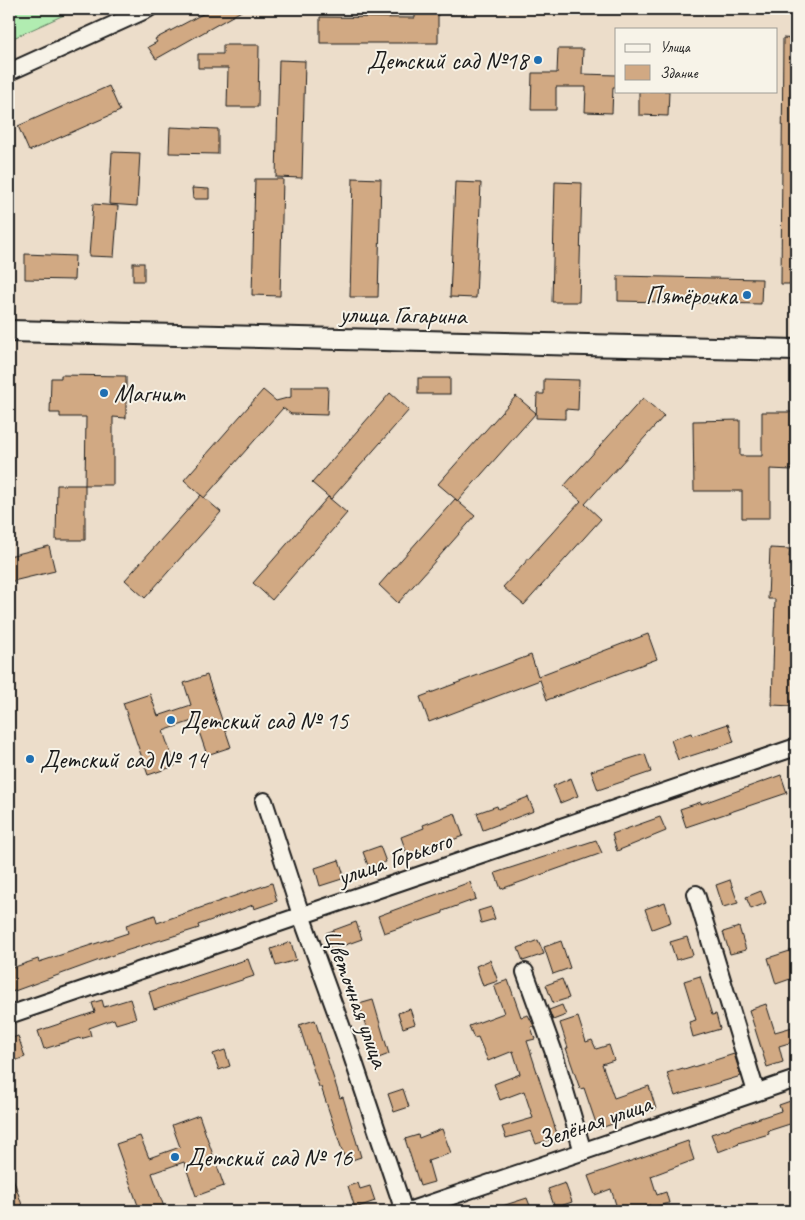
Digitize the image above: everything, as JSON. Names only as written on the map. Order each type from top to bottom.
[{"type":"main road","name":"улица Гагарина","points":[[9,331],[796,350]]},
{"type":"street","points":[[9,72],[148,9]]},
{"type":"street","name":"улица Горького","points":[[9,1015],[796,747]]},
{"type":"street","name":"Цветочная улица","points":[[264,801],[301,915],[351,1053],[404,1211]]},
{"type":"street","points":[[696,894],[756,1092]]},
{"type":"street","points":[[525,972],[553,1050],[583,1152]]},
{"type":"street","name":"Зелёная улица","points":[[408,1211],[796,1079]]},
{"type":"green space","points":[[9,9],[77,9],[9,40]]},
{"type":"building","points":[[212,9],[245,9],[156,59],[148,47],[157,42],[155,39]]},
{"type":"building","points":[[415,9],[438,9],[438,43],[320,43],[320,17],[415,18]]},
{"type":"building","points":[[783,38],[796,39],[796,284],[781,284]]},
{"type":"building","points":[[223,45],[259,45],[258,107],[227,107],[228,68],[198,68],[198,54],[223,54]]},
{"type":"building","points":[[558,49],[583,49],[582,74],[615,75],[612,113],[585,112],[586,87],[556,87],[556,110],[531,110],[532,73],[557,73]]},
{"type":"building","points":[[279,60],[305,61],[302,178],[276,177]]},
{"type":"building","points":[[109,86],[120,111],[29,151],[18,126]]},
{"type":"building","points":[[639,92],[669,92],[668,116],[639,115]]},
{"type":"building","points":[[170,127],[218,129],[218,154],[169,153]]},
{"type":"building","points":[[112,152],[140,153],[137,206],[109,204]]},
{"type":"building","points":[[353,178],[381,179],[378,297],[350,297]]},
{"type":"building","points":[[255,179],[283,179],[280,296],[252,295]]},
{"type":"building","points":[[455,182],[481,183],[476,298],[450,297]]},
{"type":"building","points":[[555,182],[582,183],[579,302],[552,302]]},
{"type":"building","points":[[192,188],[209,189],[209,199],[193,199]]},
{"type":"building","points":[[93,204],[118,206],[114,257],[89,256]]},
{"type":"building","points":[[25,254],[75,256],[74,280],[25,279]]},
{"type":"building","points":[[133,263],[144,263],[144,281],[133,281]]},
{"type":"building","points":[[618,276],[762,279],[761,304],[618,301]]},
{"type":"building","points":[[61,375],[126,376],[126,418],[113,417],[113,485],[85,485],[86,417],[60,417],[60,413],[50,413],[51,378],[61,378]]},
{"type":"building","points":[[418,378],[450,378],[450,394],[418,394]]},
{"type":"building","points":[[544,379],[579,380],[578,410],[565,409],[565,419],[536,418],[537,394],[544,394]]},
{"type":"building","points":[[291,387],[328,387],[327,415],[291,414],[283,408],[204,498],[184,480],[263,390],[276,401],[291,397]]},
{"type":"building","points":[[390,393],[409,410],[331,499],[312,483]]},
{"type":"building","points":[[516,396],[536,413],[458,501],[438,484]]},
{"type":"building","points":[[643,398],[664,416],[585,504],[601,519],[524,605],[503,587],[581,501],[564,486]]},
{"type":"building","points":[[762,412],[793,412],[792,470],[770,469],[770,518],[742,518],[742,491],[694,491],[693,421],[740,420],[740,456],[762,456]]},
{"type":"building","points":[[57,485],[85,485],[85,540],[56,540]]},
{"type":"building","points":[[201,495],[221,512],[145,598],[125,580]]},
{"type":"building","points":[[328,497],[347,513],[272,600],[253,583]]},
{"type":"building","points":[[455,499],[475,516],[398,603],[379,585]]},
{"type":"building","points":[[49,546],[55,571],[9,582],[9,556]]},
{"type":"building","points":[[770,548],[790,549],[789,557],[794,557],[792,602],[796,602],[796,699],[793,698],[793,706],[772,705],[775,599],[768,599]]},
{"type":"building","points":[[648,634],[657,659],[547,700],[540,680],[429,722],[420,697],[531,655],[538,676]]},
{"type":"building","points":[[207,675],[231,747],[207,755],[195,720],[163,731],[175,766],[148,775],[123,703],[150,694],[158,716],[191,705],[184,683]]},
{"type":"building","points":[[728,724],[734,742],[678,760],[671,740],[691,733],[692,736]]},
{"type":"building","points":[[645,754],[651,772],[598,790],[591,771]]},
{"type":"building","points":[[781,775],[787,793],[686,827],[680,809],[701,802],[701,804]]},
{"type":"building","points":[[571,778],[578,796],[560,803],[553,786]]},
{"type":"building","points":[[528,797],[534,811],[483,830],[477,813],[497,806],[498,809]]},
{"type":"building","points":[[455,813],[463,836],[408,857],[401,837],[424,828],[423,825]]},
{"type":"building","points":[[660,817],[666,831],[617,851],[612,834]]},
{"type":"building","points":[[596,840],[602,853],[501,889],[495,873]]},
{"type":"building","points":[[380,846],[386,862],[369,868],[363,852]]},
{"type":"building","points":[[339,860],[345,878],[320,886],[315,868]]},
{"type":"building","points":[[730,880],[738,903],[723,907],[716,885]]},
{"type":"building","points":[[470,882],[476,899],[443,911],[443,913],[384,933],[378,916]]},
{"type":"building","points":[[272,883],[277,901],[254,909],[253,905],[198,925],[199,928],[116,954],[9,993],[9,969],[38,959],[39,962],[128,933],[126,925],[155,915],[157,923]]},
{"type":"building","points":[[761,891],[766,903],[751,909],[746,897]]},
{"type":"building","points":[[665,902],[671,922],[652,929],[645,909]]},
{"type":"building","points":[[491,907],[495,919],[481,923],[478,911]]},
{"type":"building","points":[[356,922],[362,939],[331,950],[326,933]]},
{"type":"building","points":[[739,927],[746,950],[730,954],[723,932]]},
{"type":"building","points":[[687,937],[693,955],[676,960],[670,942]]},
{"type":"building","points":[[538,940],[544,954],[523,961],[518,948]]},
{"type":"building","points":[[561,941],[570,968],[553,974],[544,947]]},
{"type":"building","points":[[291,942],[296,960],[276,966],[271,949]]},
{"type":"building","points":[[796,949],[796,977],[776,984],[768,958]]},
{"type":"building","points":[[248,959],[254,976],[154,1009],[149,992]]},
{"type":"building","points":[[490,960],[498,981],[483,986],[476,966]]},
{"type":"building","points":[[700,976],[712,1015],[716,1014],[720,1029],[693,1037],[689,1022],[696,1020],[684,981]]},
{"type":"building","points":[[562,979],[569,998],[553,1003],[546,985]]},
{"type":"building","points":[[508,980],[521,1017],[528,1015],[534,1026],[531,1027],[535,1039],[527,1041],[558,1137],[536,1144],[531,1131],[506,1138],[502,1127],[533,1118],[524,1091],[500,1100],[494,1084],[520,1074],[513,1051],[488,1061],[478,1037],[474,1038],[469,1026],[504,1013],[494,985]]},
{"type":"building","points":[[130,999],[136,1018],[116,1024],[114,1019],[89,1028],[91,1036],[44,1049],[38,1031],[95,1012],[92,1003],[102,1000],[104,1007]]},
{"type":"building","points":[[373,1000],[389,1054],[376,1059],[359,1004]]},
{"type":"building","points":[[766,1004],[775,1032],[796,1026],[796,1041],[779,1046],[783,1062],[767,1067],[749,1010]]},
{"type":"building","points":[[562,1005],[566,1015],[553,1020],[549,1010]]},
{"type":"building","points":[[410,1009],[415,1024],[403,1028],[398,1013]]},
{"type":"building","points":[[578,1017],[586,1042],[592,1040],[596,1049],[609,1045],[614,1060],[602,1064],[614,1098],[649,1086],[656,1109],[598,1129],[584,1088],[580,1089],[566,1048],[568,1048],[560,1023]]},
{"type":"building","points":[[315,1020],[340,1098],[343,1097],[361,1157],[346,1162],[299,1025]]},
{"type":"building","points":[[18,1036],[25,1057],[9,1063],[9,1039]]},
{"type":"building","points":[[225,1050],[230,1066],[219,1070],[213,1054]]},
{"type":"building","points":[[734,1054],[741,1076],[675,1096],[667,1073],[683,1068],[684,1070]]},
{"type":"building","points":[[403,1089],[409,1107],[394,1112],[388,1094]]},
{"type":"building","points":[[796,1099],[796,1122],[768,1131],[769,1134],[738,1143],[718,1152],[711,1134],[781,1111],[779,1105]]},
{"type":"building","points":[[199,1115],[224,1186],[196,1196],[184,1162],[152,1173],[164,1207],[153,1211],[140,1211],[116,1144],[140,1136],[149,1158],[180,1147],[172,1125]]},
{"type":"building","points":[[442,1129],[451,1153],[428,1161],[434,1182],[420,1186],[405,1139],[418,1135],[419,1138]]},
{"type":"building","points":[[688,1141],[694,1160],[651,1176],[657,1195],[666,1192],[669,1203],[650,1208],[650,1205],[630,1211],[618,1211],[611,1189],[595,1195],[588,1176]]},
{"type":"building","points":[[9,1172],[11,1172],[24,1211],[9,1211]]},
{"type":"building","points":[[358,1183],[360,1189],[370,1186],[375,1201],[355,1208],[348,1186]]},
{"type":"building","points":[[565,1183],[572,1202],[555,1208],[548,1189]]},
{"type":"building","points":[[527,1198],[532,1211],[494,1211],[493,1209]]},
{"type":"place","name":"Детский сад №18","points":[[538,60]]},
{"type":"place","name":"Пятёрочка","points":[[747,295]]},
{"type":"place","name":"Магнит","points":[[104,393]]},
{"type":"place","name":"Детский сад № 15","points":[[171,720]]},
{"type":"place","name":"Детский сад № 14","points":[[30,759]]},
{"type":"place","name":"Детский сад № 16","points":[[175,1157]]}]
